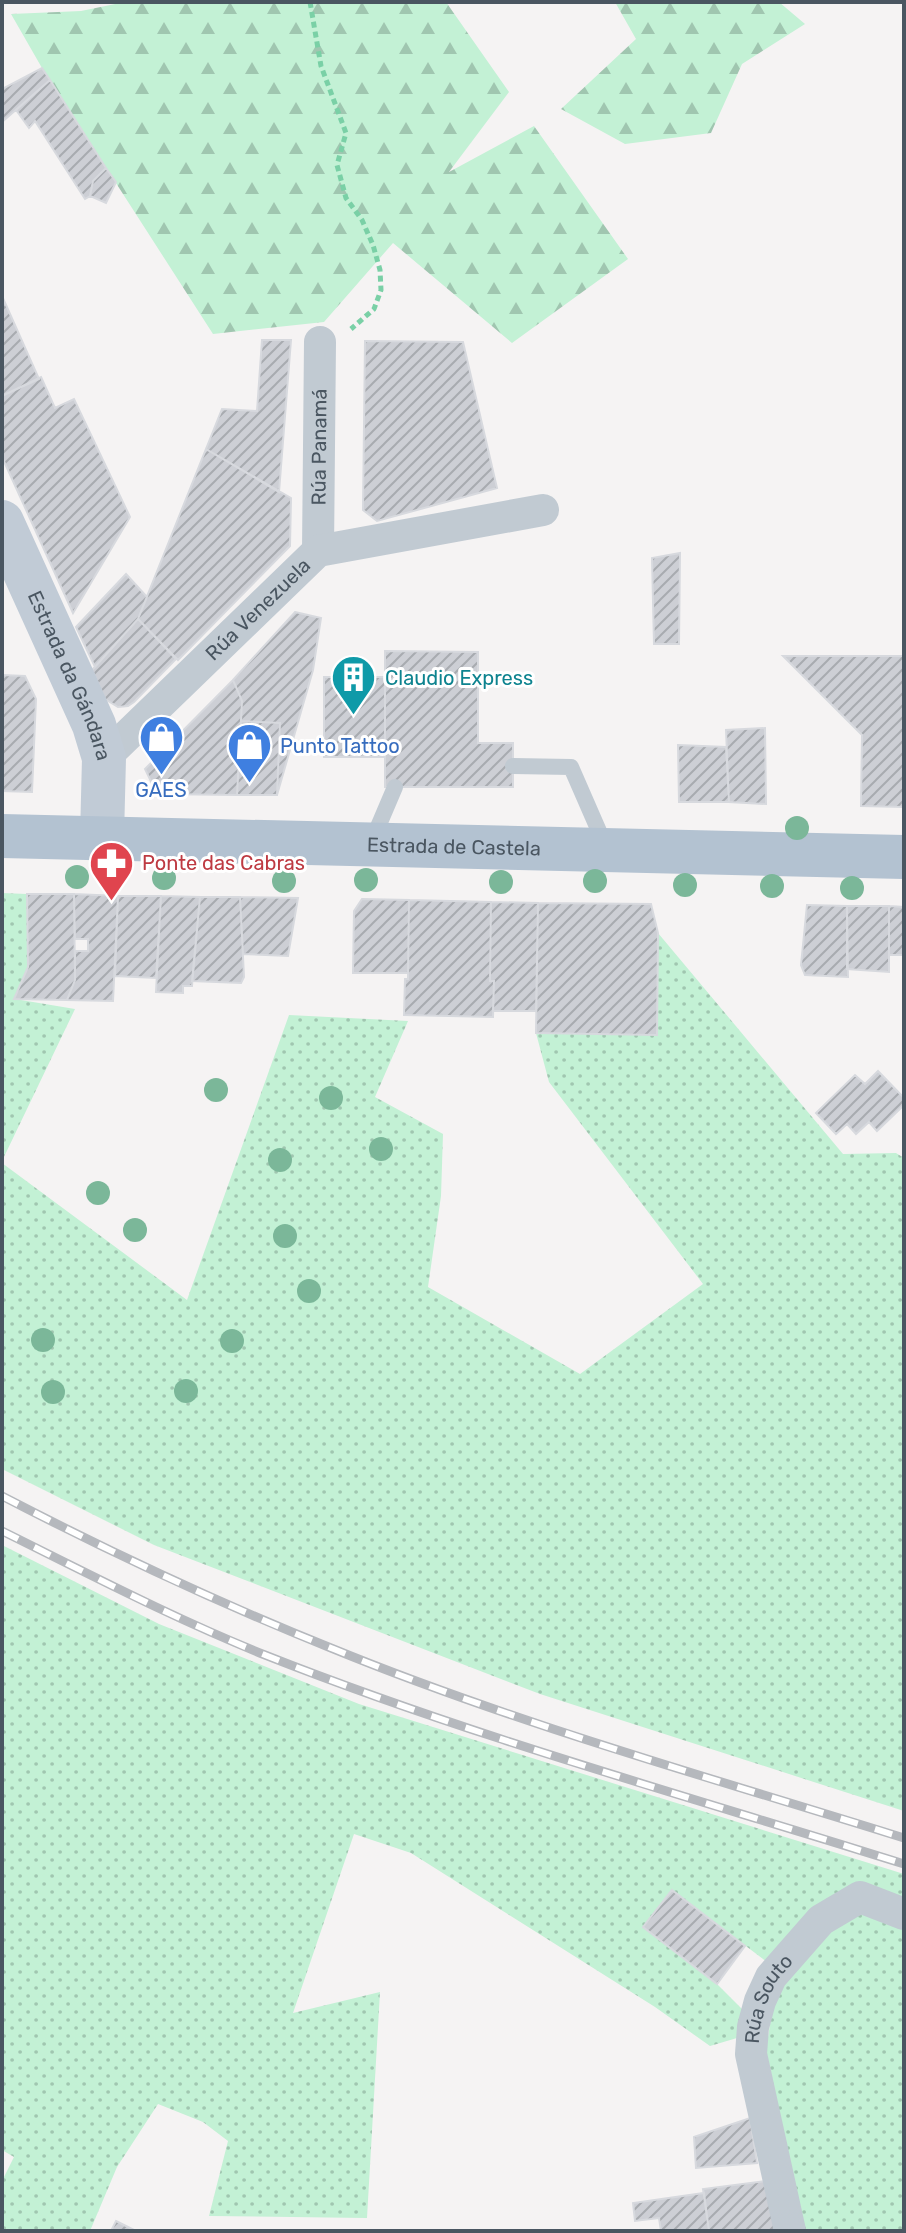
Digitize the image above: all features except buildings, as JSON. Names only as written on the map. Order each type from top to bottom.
[{"type":"main road","name":"Estrada de Castela","points":[[2,836],[904,857]]},
{"type":"street","name":"Rúa Panamá","points":[[318,551],[320,342]]},
{"type":"street","name":"Rúa Venezuela","points":[[104,758],[318,551],[543,510]]},
{"type":"street","name":"Estrada da Gándara","points":[[2,522],[94,725],[104,758],[102,837]]},
{"type":"street","name":"Rúa Souto","points":[[790,2231],[751,2054],[753,2027],[760,2001],[771,1977],[821,1920],[860,1897],[904,1914]]},
{"type":"lane","points":[[513,766],[571,767],[607,850]]},
{"type":"lane","points":[[370,844],[395,787]]},
{"type":"path","points":[[310,2],[321,66],[346,133],[337,165],[346,198],[362,220],[373,245],[380,270],[381,290],[374,309],[353,328],[320,342]]},
{"type":"green space","points":[[125,2],[446,2],[509,92],[449,172],[534,126],[628,259],[512,343],[393,243],[324,322],[213,334],[42,68],[11,14],[81,11]]},
{"type":"green space","points":[[615,2],[779,2],[805,24],[742,64],[711,133],[625,144],[561,109],[636,39]]},
{"type":"green space","points":[[2,893],[27,894],[28,967],[15,999],[75,1009],[2,1161]]},
{"type":"green space","points":[[658,933],[843,1154],[896,1153],[904,1158],[904,1811],[540,1694],[154,1545],[2,1469],[2,1163],[187,1300],[289,1015],[408,1021],[375,1097],[443,1134],[441,1196],[428,1287],[580,1374],[703,1284],[549,1082],[536,1033],[656,1034]]},
{"type":"green space","points":[[2,1545],[159,1624],[359,1704],[904,1874],[904,1902],[862,1888],[767,1962],[672,1890],[643,1927],[717,1984],[742,2009],[737,2038],[710,2046],[655,2007],[411,1853],[354,1834],[293,2013],[380,1992],[367,2218],[209,2216],[228,2141],[203,2122],[158,2104],[117,2167],[90,2231],[2,2231],[2,2181],[14,2157],[2,2150]]},
{"type":"green space","points":[[860,1906],[904,1926],[904,2231],[805,2231],[766,2050],[773,2005],[799,1957]]},
{"type":"railway","points":[[2,1496],[206,1595],[401,1676],[615,1749],[904,1838]]},
{"type":"railway","points":[[2,1531],[198,1626],[343,1685],[583,1765],[904,1864]]},
{"type":"place","name":"Claudio Express","points":[[354,717]]},
{"type":"place","name":"GAES","points":[[161,777]]},
{"type":"place","name":"Punto Tattoo","points":[[249,785]]},
{"type":"place","name":"Ponte das Cabras","points":[[111,902]]}]
